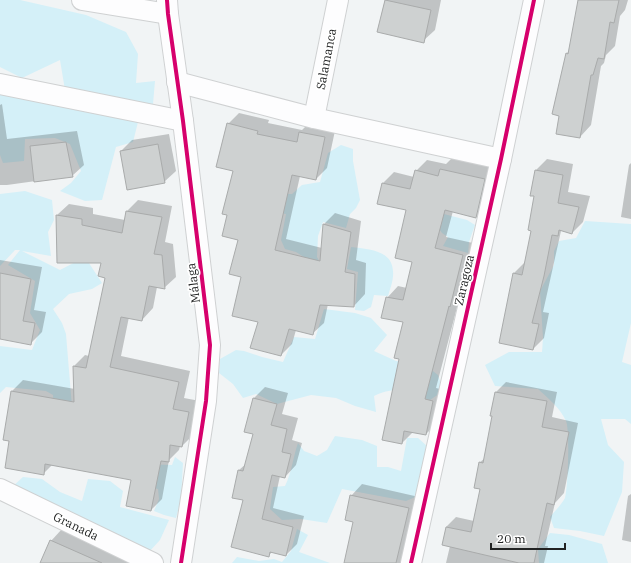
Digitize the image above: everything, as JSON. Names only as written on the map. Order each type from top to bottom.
[{"type":"street","points":[[82,0],[168,7]]},
{"type":"street","name":"Salamanca","points":[[314,118],[338,0]]},
{"type":"street","name":"Zaragoza","points":[[411,563],[502,159],[534,0]]},
{"type":"street","name":"Málaga","points":[[168,7],[210,345],[206,401],[181,563]]},
{"type":"street","points":[[177,82],[314,118],[502,159]]},
{"type":"street","points":[[0,84],[183,121]]},
{"type":"street","name":"Granada","points":[[0,489],[153,563]]},
{"type":"shaded area","points":[[0,0],[20,0],[86,15],[126,32],[138,54],[136,83],[155,81],[153,104],[76,92],[139,118],[133,142],[116,147],[102,200],[85,201],[60,191],[71,183],[81,171],[70,144],[55,138],[25,139],[24,161],[3,163],[0,155],[0,87],[65,90],[60,60],[22,78],[0,67]]},
{"type":"shaded area","points":[[341,145],[353,149],[353,161],[360,200],[356,208],[350,214],[346,228],[323,222],[318,236],[317,257],[324,270],[296,252],[285,249],[281,240],[286,214],[279,213],[276,194],[292,194],[302,185],[320,182],[328,153]]},
{"type":"shaded area","points":[[25,191],[52,200],[54,220],[48,232],[51,256],[22,251],[60,270],[85,257],[102,283],[92,289],[69,294],[53,309],[62,323],[66,334],[72,407],[54,411],[53,395],[46,391],[6,387],[0,393],[0,346],[32,350],[40,330],[30,313],[35,281],[8,265],[20,250],[15,250],[0,266],[0,194]]},
{"type":"shaded area","points":[[440,213],[467,220],[475,225],[469,242],[468,253],[443,246],[448,237],[442,233],[437,226]]},
{"type":"shaded area","points":[[585,221],[631,224],[631,323],[622,362],[631,365],[631,424],[625,419],[601,419],[608,445],[624,462],[622,492],[604,536],[554,528],[550,517],[564,500],[566,492],[568,447],[566,421],[550,400],[538,389],[495,386],[485,365],[509,352],[542,352],[543,338],[540,291],[554,265],[554,251],[559,241],[576,238]]},
{"type":"shaded area","points":[[351,247],[378,252],[384,255],[392,264],[393,277],[388,296],[374,295],[371,307],[364,311],[355,310],[358,272],[347,269]]},
{"type":"shaded area","points":[[324,309],[355,313],[371,318],[387,335],[374,351],[396,361],[424,364],[438,375],[443,391],[430,400],[408,392],[396,390],[382,393],[374,396],[376,412],[355,406],[336,398],[311,395],[277,404],[256,394],[243,398],[233,384],[219,373],[220,359],[236,350],[283,362],[294,337],[315,339]]},
{"type":"shaded area","points":[[335,436],[362,440],[377,446],[377,467],[388,467],[401,471],[407,438],[418,438],[428,447],[420,495],[406,501],[342,489],[327,523],[301,519],[282,520],[270,509],[273,487],[285,486],[298,443],[304,451],[317,456],[327,450]]},
{"type":"shaded area","points":[[175,457],[183,463],[181,499],[176,518],[154,511],[159,499],[158,489],[146,486],[144,464],[172,465]]},
{"type":"shaded area","points":[[23,477],[42,479],[60,492],[82,501],[88,479],[110,481],[123,491],[120,507],[169,520],[160,540],[147,554],[11,488]]},
{"type":"shaded area","points":[[297,529],[308,535],[299,552],[330,563],[232,563],[237,557],[259,561],[274,559],[282,562],[291,551]]},
{"type":"shaded area","points":[[550,533],[569,535],[602,544],[608,563],[539,563],[538,549]]},
{"type":"building","points":[[385,0],[431,10],[424,43],[377,32]]},
{"type":"building","points":[[578,0],[619,0],[614,23],[610,22],[604,59],[598,58],[593,75],[591,75],[580,138],[556,134],[559,116],[552,114],[566,53],[568,54]]},
{"type":"building","points":[[227,123],[258,131],[257,134],[297,142],[299,132],[325,137],[316,180],[292,175],[275,250],[320,261],[323,224],[351,232],[345,272],[355,274],[354,307],[320,305],[313,335],[289,329],[281,356],[250,348],[258,322],[232,316],[241,277],[229,274],[238,240],[222,236],[227,215],[222,214],[233,171],[216,167]]},
{"type":"building","points":[[66,142],[73,177],[34,182],[30,146]]},
{"type":"building","points":[[158,144],[165,183],[127,190],[120,151]]},
{"type":"building","points":[[440,169],[485,179],[476,218],[445,210],[435,248],[463,255],[425,399],[433,401],[426,435],[404,431],[402,444],[382,440],[399,359],[394,358],[403,322],[381,318],[386,297],[403,300],[412,262],[395,258],[406,210],[377,204],[382,183],[410,189],[415,170],[438,176]]},
{"type":"building","points":[[535,170],[563,175],[558,203],[579,207],[572,234],[559,230],[558,236],[552,235],[544,276],[532,323],[539,324],[533,350],[499,343],[513,273],[522,275],[531,231],[528,230],[534,196],[530,196]]},
{"type":"building","points":[[126,211],[162,217],[154,254],[162,255],[165,289],[149,286],[142,321],[121,317],[110,367],[179,382],[173,409],[189,412],[182,447],[170,445],[169,462],[161,461],[151,511],[126,506],[131,480],[45,464],[44,475],[5,468],[9,441],[3,440],[11,391],[74,402],[73,366],[86,368],[105,278],[98,276],[101,263],[57,263],[56,215],[82,219],[82,225],[122,233]]},
{"type":"building","points":[[0,273],[31,279],[23,321],[35,323],[31,345],[0,339]]},
{"type":"building","points":[[495,392],[547,401],[542,427],[569,432],[554,505],[547,503],[534,563],[519,563],[442,545],[446,527],[471,532],[480,489],[474,488],[479,462],[483,463]]},
{"type":"building","points":[[253,398],[277,404],[271,425],[287,429],[282,452],[291,454],[285,478],[272,475],[262,519],[293,527],[286,556],[270,552],[269,557],[231,547],[243,500],[232,498],[238,470],[243,471],[253,434],[244,432]]},
{"type":"building","points":[[350,495],[409,508],[396,563],[344,563],[353,522],[345,520]]},
{"type":"building","points":[[50,540],[102,563],[40,563]]},
{"type":"cycle path","points":[[167,0],[210,345],[206,401],[181,563]]},
{"type":"cycle path","points":[[411,563],[501,159],[534,0]]}]
